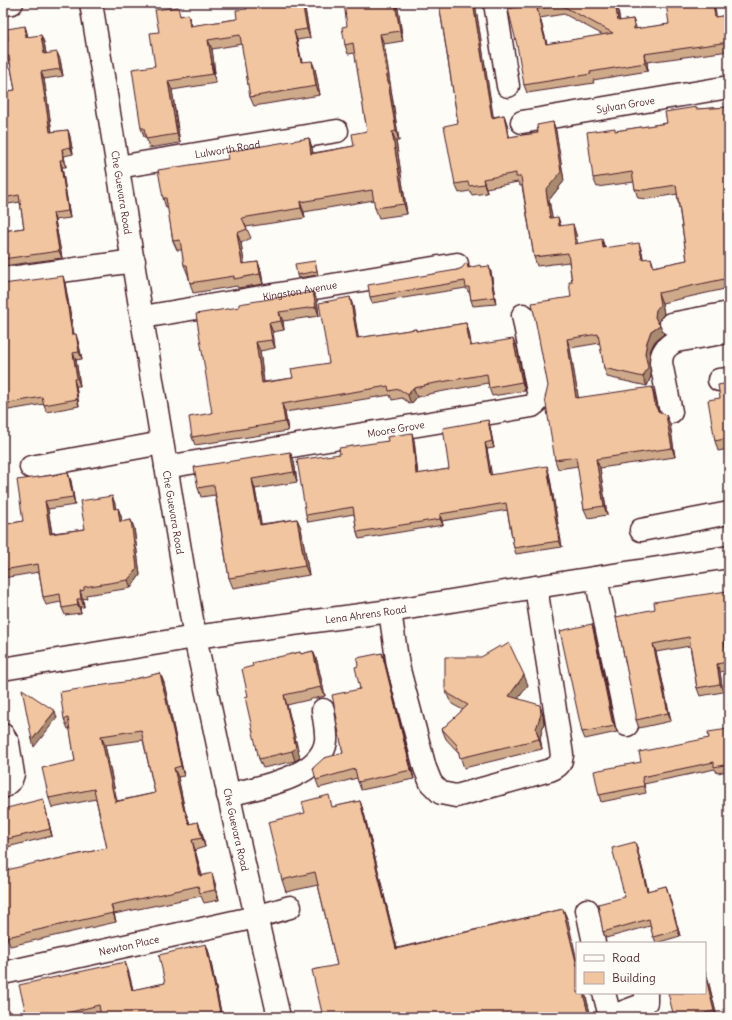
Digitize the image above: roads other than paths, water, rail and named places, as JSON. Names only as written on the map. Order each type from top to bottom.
[{"type":"street","points":[[3,4],[12,3]]},
{"type":"street","name":"Che Guevara Road","points":[[91,3],[195,637],[228,795],[279,1017]]},
{"type":"street","points":[[495,3],[508,86]]},
{"type":"street","name":"Sylvan Grove","points":[[522,122],[729,87]]},
{"type":"street","name":"Lulworth Road","points":[[118,167],[337,131]]},
{"type":"street","points":[[3,279],[134,261]]},
{"type":"street","name":"Kingston Avenue","points":[[143,317],[457,264]]},
{"type":"street","points":[[671,324],[729,314]]},
{"type":"street","name":"Moore Grove","points":[[166,467],[532,406],[537,402],[539,397],[523,316]]},
{"type":"street","points":[[671,412],[661,363],[663,351],[670,344],[676,342],[729,332]]},
{"type":"street","points":[[31,467],[162,443]]},
{"type":"street","points":[[641,530],[729,513]]},
{"type":"street","name":"Lena Ahrens Road","points":[[3,669],[195,637],[390,611],[729,557]]},
{"type":"street","points":[[596,578],[627,725]]},
{"type":"street","points":[[390,611],[398,666],[428,778],[441,793],[456,796],[550,770],[557,767],[561,763],[562,755],[536,587]]},
{"type":"street","points":[[228,795],[286,779],[302,772],[314,764],[322,754],[326,741],[323,710]]},
{"type":"street","points":[[3,735],[8,743],[12,774],[11,780],[3,787]]},
{"type":"street","name":"Newton Place","points":[[3,973],[256,917],[290,907]]},
{"type":"street","points":[[587,910],[594,942]]},
{"type":"street","points":[[604,994],[610,1017],[642,1005],[646,1002],[646,994]]}]
